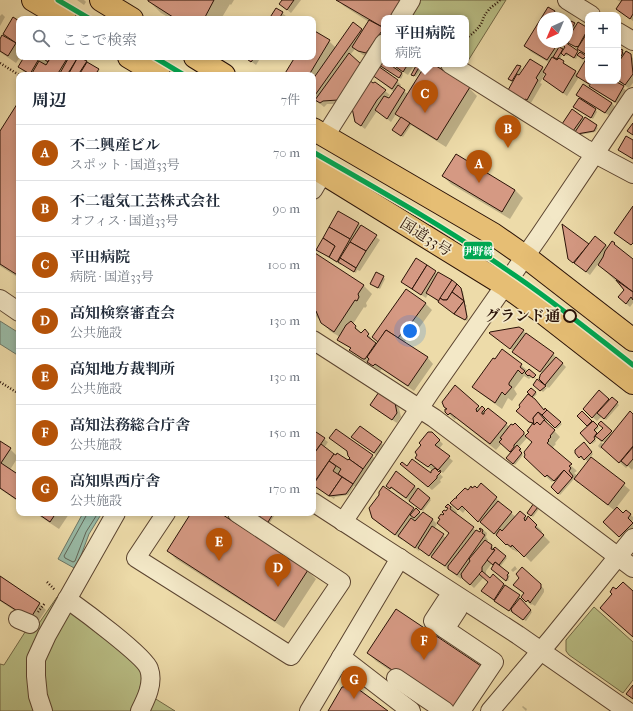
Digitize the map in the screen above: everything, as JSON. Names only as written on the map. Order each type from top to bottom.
[{"type":"highway","points":[[33,0],[60,16]]},
{"type":"highway","points":[[101,0],[127,16]]},
{"type":"highway","points":[[134,60],[154,72]]},
{"type":"highway","points":[[200,60],[219,72]]},
{"type":"highway","points":[[319,133],[483,228],[526,257],[633,340]]},
{"type":"highway","name":"国道33号","points":[[316,177],[506,286],[633,383]]},
{"type":"street","points":[[402,15],[411,0]]},
{"type":"street","points":[[567,0],[586,12]]},
{"type":"street","points":[[621,34],[633,41]]},
{"type":"street","points":[[319,133],[381,48]]},
{"type":"street","points":[[455,67],[595,154],[633,174]]},
{"type":"street","points":[[343,522],[420,408],[526,257],[633,97]]},
{"type":"street","points":[[0,299],[16,310]]},
{"type":"street","points":[[316,342],[420,408],[633,568]]},
{"type":"street","points":[[316,504],[541,650],[627,711]]},
{"type":"street","points":[[43,711],[38,696],[36,659],[47,635],[114,516]]},
{"type":"street","points":[[164,516],[136,558],[291,656],[341,582],[242,516]]},
{"type":"street","points":[[478,685],[495,705],[633,538]]},
{"type":"street","points":[[309,711],[400,558]]},
{"type":"street","points":[[67,599],[136,653],[149,669],[150,680],[147,696],[140,711]]},
{"type":"street","points":[[452,605],[433,621],[494,662],[460,711]]},
{"type":"street","points":[[341,658],[411,711]]},
{"type":"street","points":[[396,678],[445,711]]},
{"type":"path","points":[[469,36],[477,29],[482,22],[483,16],[489,9],[500,0]]},
{"type":"path","points":[[0,63],[16,73]]},
{"type":"path","points":[[0,382],[16,392]]},
{"type":"green space","points":[[420,0],[506,0],[469,59],[469,15],[412,15]]},
{"type":"green space","points":[[57,597],[140,661],[145,668],[134,711],[0,711],[0,664],[4,665],[27,629],[33,632]]},
{"type":"green space","points":[[594,607],[633,642],[633,680],[623,693],[569,655],[566,651],[566,640]]},
{"type":"green space","points":[[151,696],[175,711],[144,711]]},
{"type":"water","points":[[0,321],[16,331],[16,354],[0,344]]},
{"type":"water","points":[[81,516],[100,516],[89,534],[76,569],[58,559]]},
{"type":"building","points":[[214,0],[206,16],[171,16],[148,1]]},
{"type":"building","points":[[282,0],[294,0],[287,10],[279,4]]},
{"type":"building","points":[[336,0],[401,0],[392,15],[381,15],[381,26]]},
{"type":"building","points":[[622,0],[633,0],[633,14],[630,19],[616,9]]},
{"type":"building","points":[[548,7],[555,11],[554,12],[545,12]]},
{"type":"building","points":[[276,8],[283,12],[281,16],[271,16]]},
{"type":"building","points":[[13,17],[16,19],[16,43],[3,34]]},
{"type":"building","points":[[369,20],[381,26],[381,32],[366,53],[358,51],[352,47]]},
{"type":"building","points":[[353,22],[362,29],[316,94],[316,75]]},
{"type":"building","points":[[578,22],[585,26],[585,34],[578,47],[573,46],[573,30]]},
{"type":"building","points":[[537,25],[537,48],[555,48],[547,60],[524,46]]},
{"type":"building","points":[[316,32],[330,40],[311,72],[286,72],[293,60],[316,60]]},
{"type":"building","points":[[2,35],[16,43],[8,56],[0,51],[0,39]]},
{"type":"building","points":[[585,36],[585,54],[577,49]]},
{"type":"building","points":[[558,48],[563,49],[557,59],[553,57]]},
{"type":"building","points":[[564,48],[573,48],[578,51],[574,58],[566,53],[564,56],[561,53]]},
{"type":"building","points":[[626,51],[631,54],[633,74],[625,85],[621,82],[621,58]]},
{"type":"building","points":[[580,52],[585,57],[583,59],[577,55]]},
{"type":"building","points":[[349,53],[361,64],[338,100],[323,101],[320,103],[316,101]]},
{"type":"building","points":[[552,57],[557,60],[559,58],[564,61],[563,63],[576,71],[563,93],[543,79],[546,74],[543,72]]},
{"type":"building","points":[[530,59],[543,67],[536,78],[538,80],[527,100],[525,99],[523,101],[507,92],[517,74],[519,75]]},
{"type":"building","points":[[22,60],[38,60],[31,72],[27,72],[18,67]]},
{"type":"building","points":[[49,60],[66,60],[59,72],[33,72],[39,61],[46,65]]},
{"type":"building","points":[[67,60],[76,60],[69,72],[61,72]]},
{"type":"building","points":[[76,60],[87,61],[80,72],[70,72]]},
{"type":"building","points":[[585,61],[585,82],[576,76]]},
{"type":"building","points":[[87,62],[99,69],[97,72],[81,72]]},
{"type":"building","points":[[517,65],[521,66],[512,81],[508,79]]},
{"type":"building","points":[[378,66],[398,80],[392,89],[372,75]]},
{"type":"building","points":[[382,67],[393,67],[402,73],[399,78]]},
{"type":"building","points":[[396,67],[406,67],[403,72]]},
{"type":"building","points":[[415,67],[419,67],[414,76],[411,75]]},
{"type":"building","points":[[424,67],[438,67],[470,87],[437,140],[395,114]]},
{"type":"building","points":[[369,80],[373,83],[375,82],[386,90],[377,100],[361,126],[355,122],[352,108]]},
{"type":"building","points":[[583,84],[612,103],[605,113],[576,95]]},
{"type":"building","points":[[590,84],[620,84],[624,86],[615,102],[589,86]]},
{"type":"building","points":[[398,85],[405,90],[387,119],[375,110],[384,96],[389,98]]},
{"type":"building","points":[[579,98],[596,109],[591,118],[573,107]]},
{"type":"building","points":[[16,106],[16,274],[0,264],[0,131]]},
{"type":"building","points":[[572,109],[583,117],[573,131],[562,124]]},
{"type":"building","points":[[401,117],[410,123],[401,136],[392,130]]},
{"type":"building","points":[[585,117],[597,125],[594,131],[577,134],[575,132]]},
{"type":"building","points":[[633,123],[633,135],[627,131]]},
{"type":"building","points":[[626,136],[633,140],[633,159],[618,150]]},
{"type":"building","points":[[456,154],[515,190],[502,212],[442,176]]},
{"type":"building","points":[[633,206],[633,243],[631,245],[614,233]]},
{"type":"building","points":[[338,211],[359,223],[350,239],[329,227]]},
{"type":"building","points":[[562,224],[589,244],[573,263],[568,259]]},
{"type":"building","points":[[361,225],[377,235],[366,251],[350,242]]},
{"type":"building","points":[[430,225],[454,239],[452,242],[428,228]]},
{"type":"building","points":[[329,227],[350,239],[337,262],[329,257],[335,246],[323,238]]},
{"type":"building","points":[[595,236],[606,245],[586,272],[574,263]]},
{"type":"building","points":[[323,238],[335,246],[329,257],[316,250]]},
{"type":"building","points":[[612,241],[633,259],[633,292],[598,265]]},
{"type":"building","points":[[350,242],[366,251],[356,268],[340,258]]},
{"type":"building","points":[[316,254],[364,285],[358,294],[359,297],[357,301],[355,300],[334,332],[321,323],[316,311]]},
{"type":"building","points":[[340,258],[356,268],[354,272],[338,262]]},
{"type":"building","points":[[416,258],[427,265],[412,289],[401,282]]},
{"type":"building","points":[[427,265],[436,271],[421,295],[412,289]]},
{"type":"building","points":[[376,272],[384,276],[378,288],[370,284]]},
{"type":"building","points":[[438,272],[452,280],[439,301],[426,293]]},
{"type":"building","points":[[452,280],[457,284],[447,300],[443,300],[440,298]]},
{"type":"building","points":[[616,280],[633,292],[633,300],[631,297],[626,304],[618,297],[624,290]]},
{"type":"building","points":[[457,284],[461,288],[464,301],[452,292]]},
{"type":"building","points":[[406,289],[426,303],[398,338],[386,330],[378,342],[372,337]]},
{"type":"building","points":[[452,292],[464,301],[454,314],[438,302],[440,298],[447,300]]},
{"type":"building","points":[[464,301],[467,317],[465,320],[454,314]]},
{"type":"building","points":[[351,321],[356,326],[355,328],[361,333],[365,329],[369,334],[367,336],[376,343],[365,359],[349,350],[351,348],[337,340],[346,325]]},
{"type":"building","points":[[519,327],[524,330],[510,349],[489,333],[490,332]]},
{"type":"building","points":[[386,330],[428,357],[408,386],[375,364],[373,366],[367,362],[369,359],[367,357]]},
{"type":"building","points":[[526,333],[554,353],[540,372],[512,352]]},
{"type":"building","points":[[502,349],[522,364],[520,367],[525,371],[522,374],[518,370],[509,383],[512,387],[505,395],[502,392],[495,403],[472,387],[493,358],[495,359]]},
{"type":"building","points":[[556,357],[563,363],[545,385],[539,379],[540,375]]},
{"type":"building","points":[[529,369],[536,375],[533,378],[525,373]]},
{"type":"building","points":[[537,379],[546,386],[540,391],[533,385]]},
{"type":"building","points":[[455,385],[479,406],[476,409],[477,412],[482,406],[485,409],[482,412],[482,414],[484,414],[488,408],[507,423],[490,444],[450,413],[448,415],[445,412],[445,409],[447,409],[444,407],[442,402]]},
{"type":"building","points":[[531,388],[536,392],[532,397],[527,392]]},
{"type":"building","points":[[599,390],[609,399],[592,418],[583,409]]},
{"type":"building","points":[[379,392],[395,403],[397,413],[392,420],[370,405]]},
{"type":"building","points":[[528,394],[535,399],[544,410],[545,408],[547,410],[542,415],[538,412],[533,418],[533,423],[529,422],[516,411]]},
{"type":"building","points":[[612,397],[618,402],[604,419],[597,413]]},
{"type":"building","points":[[547,410],[561,422],[555,428],[542,415]]},
{"type":"building","points":[[582,411],[592,421],[587,426],[577,416]]},
{"type":"building","points":[[630,411],[633,414],[633,446],[619,463],[601,447]]},
{"type":"building","points":[[538,412],[545,420],[540,425],[537,422],[534,425],[533,418]]},
{"type":"building","points":[[544,420],[555,430],[547,443],[572,464],[569,466],[571,468],[569,471],[573,476],[572,478],[564,470],[554,481],[547,475],[545,477],[524,457],[524,452],[532,442],[525,436],[529,432],[527,431],[533,423],[534,425],[537,422],[540,425]]},
{"type":"building","points":[[593,421],[598,426],[594,430],[597,433],[594,437],[595,439],[590,444],[580,433]]},
{"type":"building","points":[[601,421],[612,431],[602,441],[595,436],[603,428],[598,424]]},
{"type":"building","points":[[515,423],[524,432],[524,434],[510,452],[499,442],[502,439],[500,438],[511,424],[513,425]]},
{"type":"building","points":[[360,426],[382,442],[374,453],[351,437]]},
{"type":"building","points":[[336,429],[373,455],[363,469],[349,459],[350,458],[347,451],[329,438]]},
{"type":"building","points":[[316,432],[325,438],[316,451]]},
{"type":"building","points":[[428,432],[432,432],[440,440],[435,445],[450,456],[438,470],[431,464],[428,467],[415,458],[417,455],[415,452],[421,445],[419,443]]},
{"type":"building","points":[[0,441],[11,448],[1,463],[16,473],[16,499],[0,488]]},
{"type":"building","points":[[584,442],[592,452],[584,460],[581,456],[579,458],[575,453],[575,450]]},
{"type":"building","points":[[321,444],[334,454],[316,480],[316,451]]},
{"type":"building","points":[[517,445],[521,449],[519,450],[522,453],[513,464],[506,458]]},
{"type":"building","points":[[633,447],[633,459],[627,466],[621,461]]},
{"type":"building","points":[[337,453],[363,469],[353,484],[338,474],[341,469],[329,461],[334,454],[336,455]]},
{"type":"building","points":[[591,457],[625,483],[608,505],[574,479]]},
{"type":"building","points":[[412,459],[431,473],[431,471],[435,468],[439,472],[440,470],[441,472],[437,478],[428,487],[400,464],[402,462],[407,466]]},
{"type":"building","points":[[329,461],[336,466],[333,471],[342,477],[329,496],[316,487],[316,480]]},
{"type":"building","points":[[564,470],[572,478],[558,494],[551,487]]},
{"type":"building","points":[[396,471],[415,486],[406,498],[391,487],[390,489],[386,486]]},
{"type":"building","points":[[342,477],[353,484],[346,494],[329,496]]},
{"type":"building","points":[[481,483],[497,497],[478,522],[462,506],[458,510],[450,503],[457,498],[456,497],[465,488],[468,490],[471,486],[472,488],[475,486],[477,488]]},
{"type":"building","points":[[383,486],[414,508],[395,535],[372,518],[369,508],[379,495],[379,492]]},
{"type":"building","points":[[418,488],[430,498],[421,510],[409,501]]},
{"type":"building","points":[[498,501],[512,512],[494,534],[480,522]]},
{"type":"building","points":[[534,503],[538,507],[531,516],[527,513]]},
{"type":"building","points":[[448,504],[451,507],[450,509],[474,527],[445,566],[431,557],[449,533],[437,523],[441,514],[444,514],[442,512],[444,510],[446,511],[448,508],[445,507]]},
{"type":"building","points":[[617,507],[623,513],[626,510],[631,514],[628,518],[633,523],[619,537],[603,522]]},
{"type":"building","points":[[416,508],[420,512],[414,518],[410,515]]},
{"type":"building","points":[[520,511],[526,516],[524,518],[525,521],[528,516],[537,525],[535,527],[544,535],[524,557],[512,545],[511,547],[507,544],[506,545],[496,535],[500,529],[502,531]]},
{"type":"building","points":[[423,512],[433,519],[415,548],[398,536],[411,518],[415,521]]},
{"type":"building","points":[[41,516],[54,516],[50,522]]},
{"type":"building","points":[[189,516],[225,516],[308,570],[275,621],[167,551]]},
{"type":"building","points":[[260,516],[272,516],[258,538],[250,532]]},
{"type":"building","points":[[432,526],[444,534],[429,556],[418,548]]},
{"type":"building","points":[[480,528],[483,530],[482,533],[485,535],[457,575],[448,569],[448,566],[476,530],[480,532]]},
{"type":"building","points":[[485,540],[492,545],[491,549],[495,550],[482,567],[482,571],[470,585],[462,578],[461,574],[470,561],[469,559]]},
{"type":"building","points":[[495,547],[506,556],[499,565],[495,562],[493,565],[487,560],[495,550],[493,549]]},
{"type":"building","points":[[495,562],[509,573],[506,581],[491,569]]},
{"type":"building","points":[[522,567],[541,584],[541,588],[530,603],[528,600],[526,602],[521,597],[524,593],[513,585],[519,578],[516,574]]},
{"type":"building","points":[[482,571],[490,578],[493,574],[504,584],[494,600],[481,591],[488,582],[479,574]]},
{"type":"building","points":[[0,576],[40,603],[30,619],[0,600]]},
{"type":"building","points":[[623,582],[633,591],[633,637],[600,608],[612,594],[610,592],[613,587],[616,589]]},
{"type":"building","points":[[505,585],[520,595],[509,611],[494,601]]},
{"type":"building","points":[[520,598],[531,610],[523,620],[512,612],[511,609]]},
{"type":"building","points":[[396,609],[481,666],[451,710],[367,653]]},
{"type":"building","points":[[633,685],[633,699],[626,694]]},
{"type":"building","points":[[354,686],[388,711],[328,711],[342,687]]},
{"type":"transit line","name":"伊野線","points":[[58,0],[85,16]]},
{"type":"transit line","name":"伊野線","points":[[159,60],[179,72]]},
{"type":"transit line","name":"伊野線","points":[[316,154],[412,209],[484,254],[555,304],[633,365]]},
{"type":"place","name":"平田病院","points":[[425,113]]},
{"type":"place","name":"不二電気工芸株式会社","points":[[508,148]]},
{"type":"place","name":"不二興産ビル","points":[[479,183]]},
{"type":"place","name":"グランド通","points":[[570,316]]},
{"type":"place","name":"高知地方裁判所","points":[[219,561]]},
{"type":"place","name":"高知検察審査会","points":[[278,587]]},
{"type":"place","name":"高知法務総合庁舎","points":[[424,660]]},
{"type":"place","name":"高知県西庁舎","points":[[354,699]]}]
